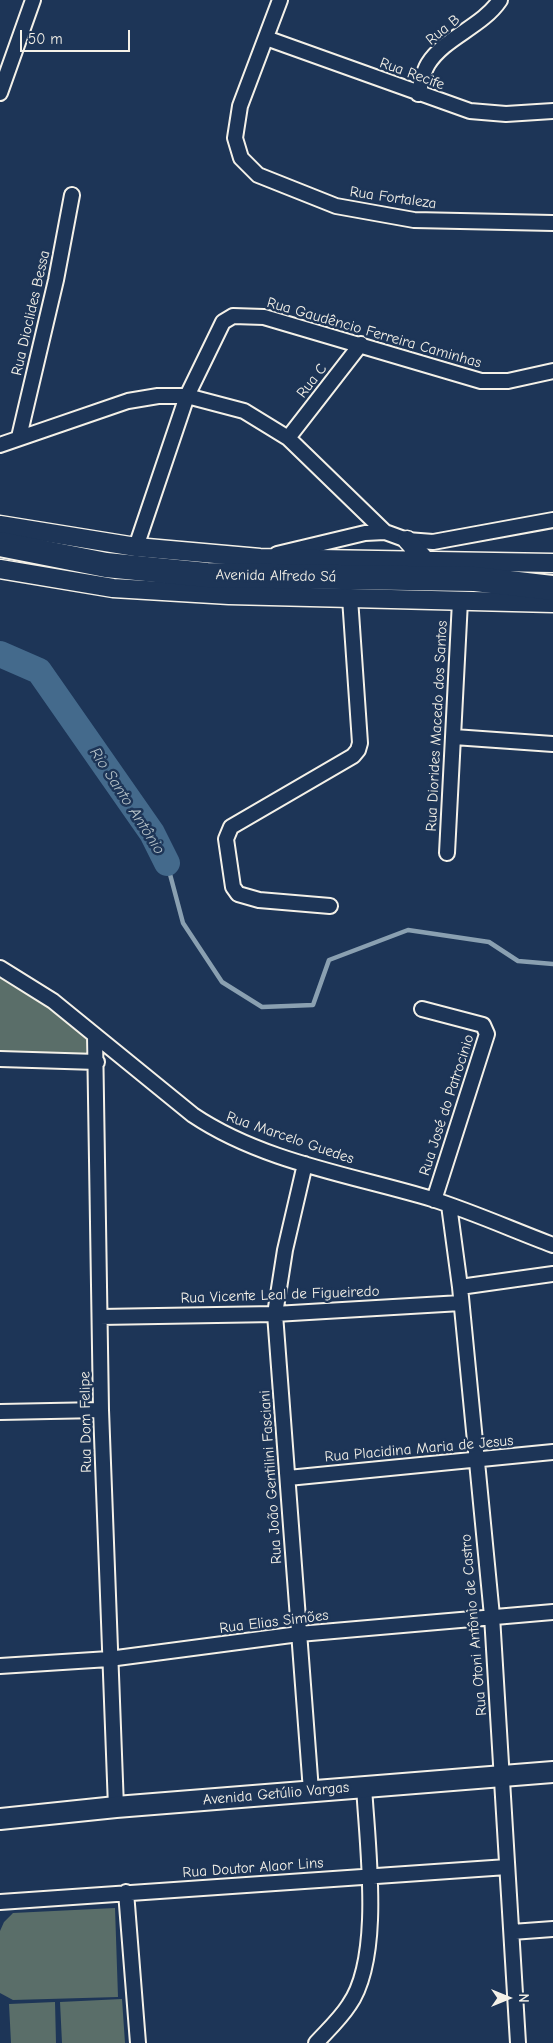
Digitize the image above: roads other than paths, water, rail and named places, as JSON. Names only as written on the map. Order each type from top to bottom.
[{"type":"highway","name":"Avenida Alfredo Sá","points":[[0,544],[106,565],[207,575],[475,579],[553,588]]},
{"type":"highway","points":[[475,579],[553,571]]},
{"type":"main road","name":"Avenida Getúlio Vargas","points":[[0,1819],[116,1807],[502,1774],[553,1772]]},
{"type":"street","points":[[0,92],[33,0]]},
{"type":"street","points":[[266,38],[280,0]]},
{"type":"street","name":"Rua B","points":[[418,94],[428,65],[438,53],[492,11],[500,0]]},
{"type":"street","name":"Rua Recife","points":[[266,38],[418,94],[470,111],[506,114],[553,111]]},
{"type":"street","name":"Rua Fortaleza","points":[[266,38],[240,106],[235,138],[241,158],[258,175],[336,206],[414,220],[553,223]]},
{"type":"street","name":"Rua Dioclides Bessa","points":[[19,437],[56,280],[72,195]]},
{"type":"street","name":"Rua Gaudêncio Ferreira Caminhas","points":[[187,396],[223,322],[233,316],[245,315],[264,317],[361,344],[481,381],[508,381],[553,371]]},
{"type":"street","name":"Rua C","points":[[288,438],[361,344]]},
{"type":"street","points":[[0,445],[128,401],[158,396],[187,396],[244,411],[288,438],[385,532]]},
{"type":"street","points":[[136,547],[187,396]]},
{"type":"street","points":[[260,558],[365,533],[385,532],[407,540],[444,541],[553,520]]},
{"type":"street","name":"Avenida Alfredo Sá","points":[[0,524],[136,547],[260,558],[553,563]]},
{"type":"street","points":[[407,540],[426,561]]},
{"type":"street","name":"Avenida Alfredo Sá","points":[[0,569],[113,588],[229,595],[553,603]]},
{"type":"street","points":[[330,906],[259,900],[238,894],[233,887],[226,839],[231,827],[353,756],[358,750],[360,743],[350,598]]},
{"type":"street","name":"Rua Diorides Macedo dos Santos","points":[[447,853],[460,601]]},
{"type":"street","points":[[454,737],[553,744]]},
{"type":"street","name":"Rua Marcelo Guedes","points":[[0,968],[30,985],[193,1115],[214,1129],[244,1143],[305,1164],[449,1205],[553,1245]]},
{"type":"street","name":"Rua José do Patrocinio","points":[[422,1009],[484,1025],[487,1034],[434,1200]]},
{"type":"street","name":"Rua Dom Felipe","points":[[95,1036],[101,1410],[116,1807]]},
{"type":"street","points":[[0,1059],[96,1062]]},
{"type":"street","name":"Rua João Gentilini Fasciani","points":[[305,1164],[285,1250],[275,1314],[311,1791]]},
{"type":"street","name":"Rua Otoni Antônio de Castro","points":[[449,1205],[460,1287],[492,1616],[518,2043]]},
{"type":"street","points":[[460,1287],[553,1274]]},
{"type":"street","name":"Rua Vicente Leal de Figueiredo","points":[[100,1317],[275,1314],[461,1302]]},
{"type":"street","points":[[0,1412],[101,1410]]},
{"type":"street","name":"Rua Placidina Maria de Jesus","points":[[288,1478],[553,1452]]},
{"type":"street","name":"Rua Elias Simões","points":[[0,1666],[109,1659],[299,1634],[553,1612]]},
{"type":"street","points":[[316,2043],[350,2004],[363,1973],[369,1932],[369,1877],[364,1786]]},
{"type":"street","name":"Rua Doutor Alaor Lins","points":[[0,1902],[507,1867]]},
{"type":"street","points":[[126,1892],[138,2043]]},
{"type":"street","points":[[512,1932],[553,1929]]},
{"type":"waterway","name":"Rio Santo Antônio","points":[[0,654],[39,671],[152,833],[167,863]]},
{"type":"waterway","name":"Rio Santo Antônio","points":[[167,863],[183,923],[222,982],[262,1007],[313,1005],[329,960],[408,930],[489,942],[518,961],[553,964]]}]
